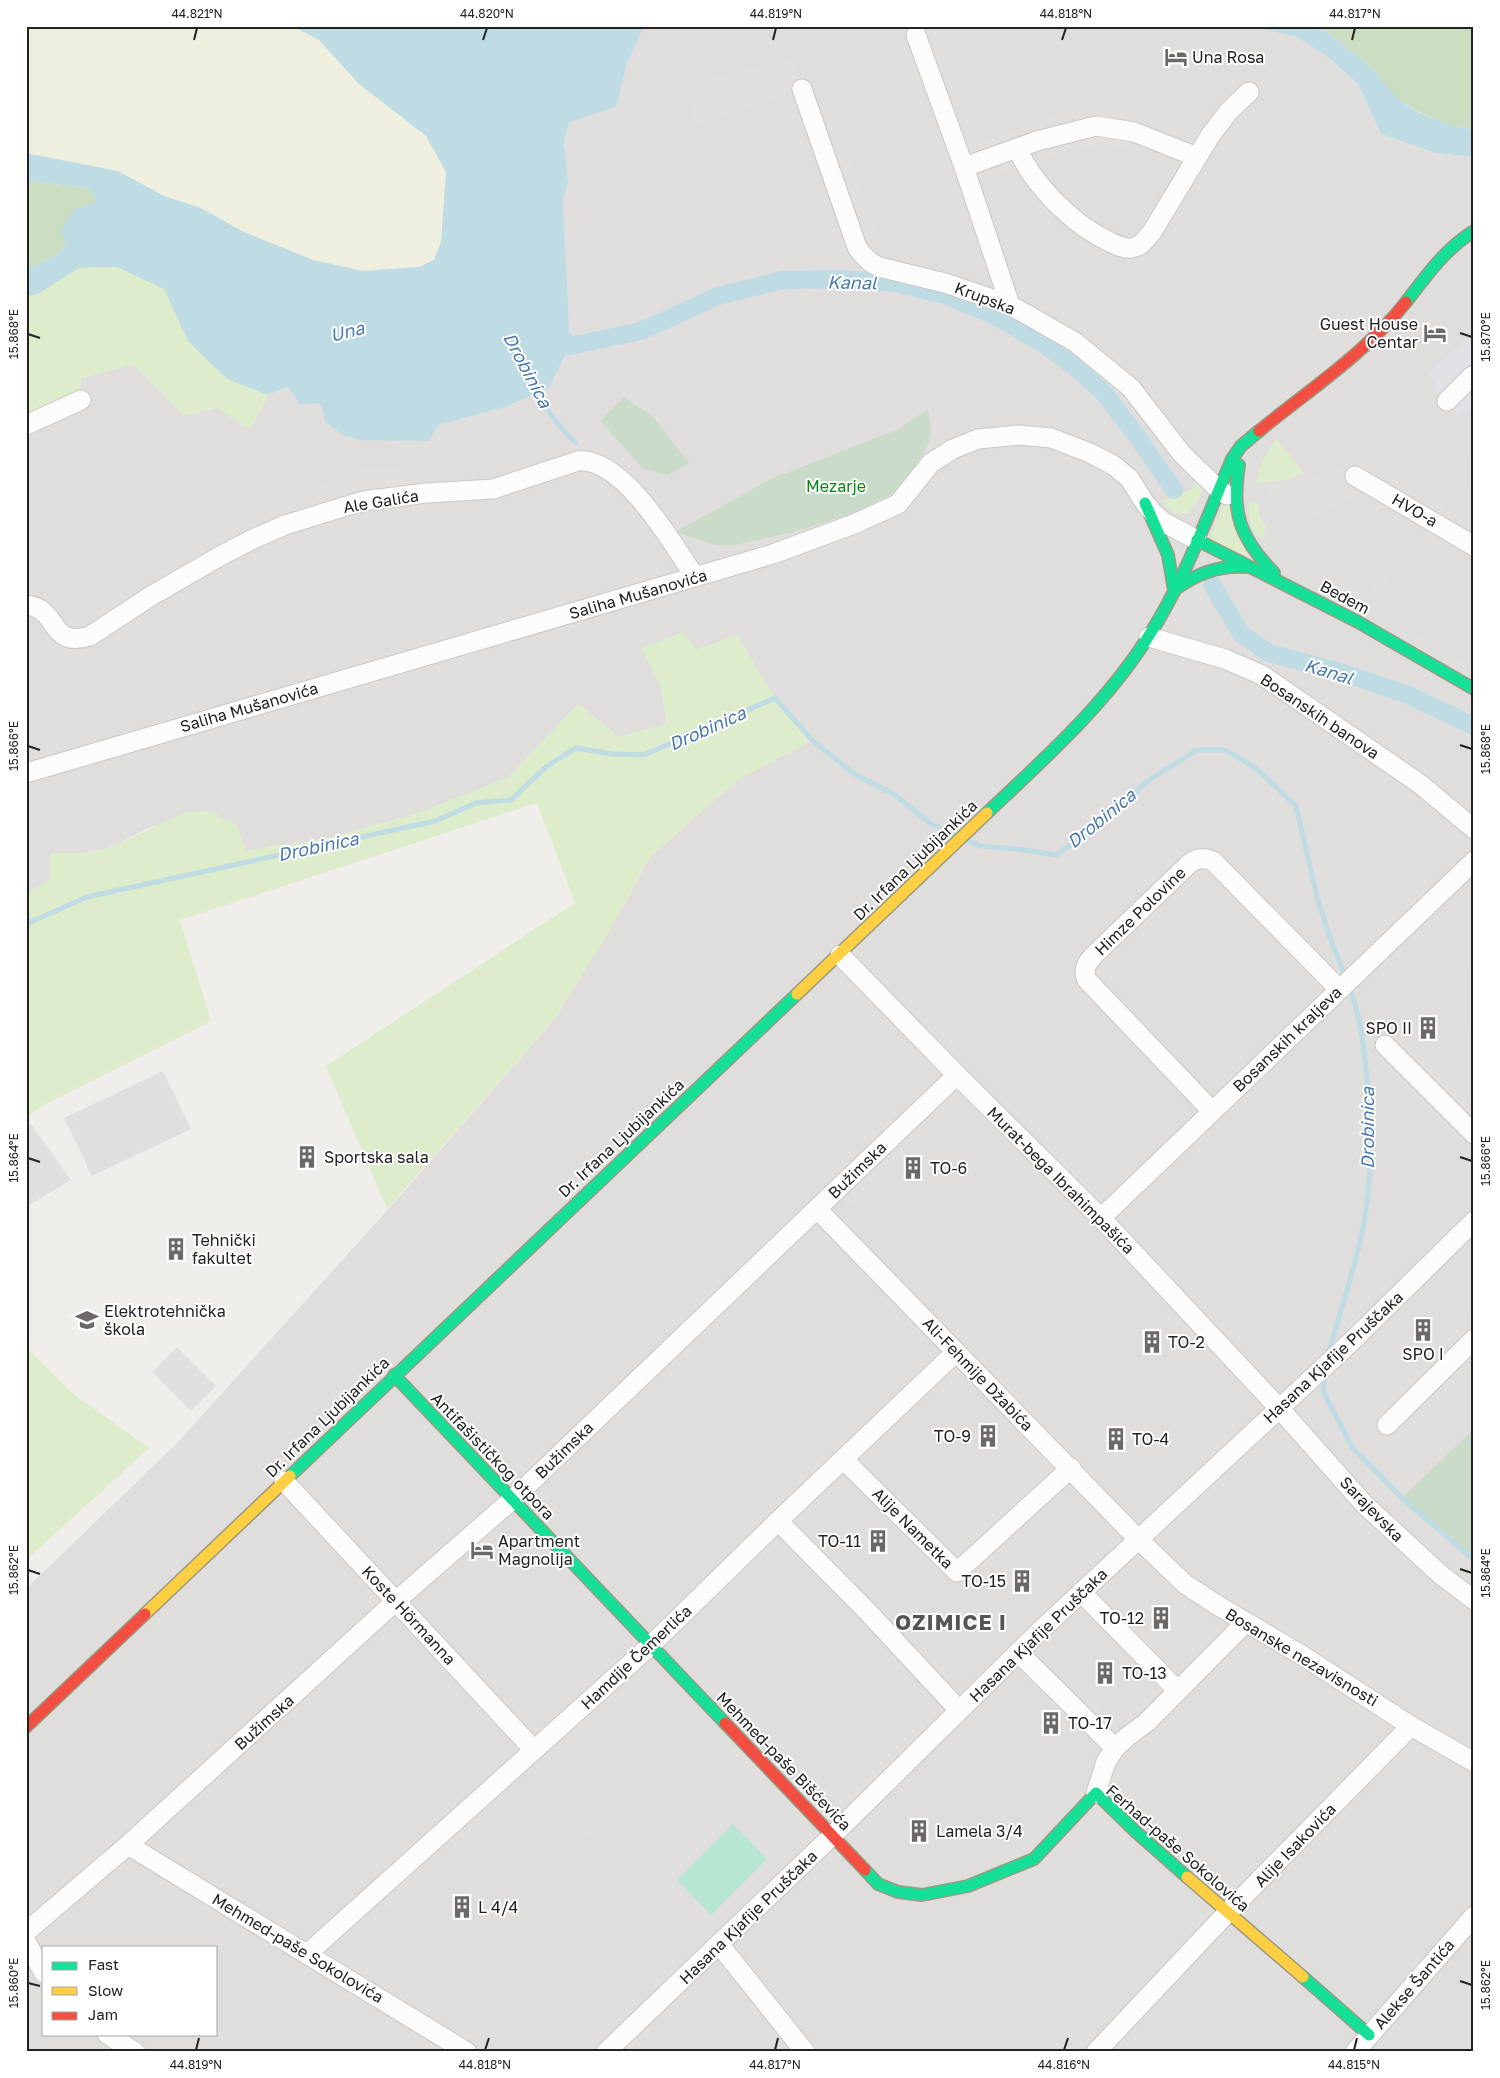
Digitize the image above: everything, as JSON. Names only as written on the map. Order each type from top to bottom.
[{"type":"main road","name":"Dr. Irfana Ljubijankića","points":[[26,1727],[840,955],[1074,730],[1117,683],[1149,637],[1174,590],[1197,540],[1226,494],[1232,460],[1241,446],[1341,364],[1392,317],[1449,251],[1465,236],[1474,231]]},
{"type":"main road","points":[[1252,437],[1226,494],[1245,538],[1256,556],[1285,584]]},
{"type":"main road","points":[[1144,503],[1169,554],[1173,570],[1174,590]]},
{"type":"main road","name":"Bedem","points":[[1197,540],[1388,639],[1474,689]]},
{"type":"main road","points":[[1174,590],[1190,578],[1209,569],[1233,565],[1252,568]]},
{"type":"main road","name":"Antifašističkog otpora","points":[[394,1376],[513,1499],[650,1646]]},
{"type":"main road","name":"Mehmed-paše Bišćevića","points":[[650,1646],[878,1884],[898,1892]]},
{"type":"main road","name":"Ferhad-paše Sokolovića","points":[[898,1892],[922,1896],[968,1886],[1034,1859],[1096,1794],[1135,1831],[1370,2035]]},
{"type":"street","points":[[916,35],[964,167],[1010,305]]},
{"type":"street","name":"Krupska","points":[[802,89],[857,247],[862,256],[879,267],[946,283],[1010,305],[1075,342],[1131,388],[1182,454],[1226,494]]},
{"type":"street","points":[[1017,148],[1024,165],[1064,211],[1090,232],[1122,247],[1132,248],[1143,244],[1210,136],[1229,111],[1250,92]]},
{"type":"street","points":[[964,167],[1017,148],[1096,126],[1134,132],[1197,157]]},
{"type":"street","points":[[1447,401],[1472,376],[1474,378]]},
{"type":"street","points":[[26,425],[81,400]]},
{"type":"street","name":"Saliha Mušanovića","points":[[26,773],[773,554],[854,524],[898,504],[931,463],[953,449],[978,439],[1019,435],[1051,438],[1090,453],[1113,465],[1129,478],[1138,490],[1144,503],[1165,523],[1197,540]]},
{"type":"street","name":"Ale Galića","points":[[26,604],[43,610],[61,635],[71,639],[81,639],[90,636],[151,596],[220,556],[286,525],[363,501],[493,489],[578,461],[597,463],[628,487],[650,511],[695,577]]},
{"type":"street","name":"HVO-a","points":[[1355,476],[1474,546]]},
{"type":"street","name":"Bosanskih banova","points":[[1149,637],[1225,659],[1262,675],[1420,784],[1474,829]]},
{"type":"street","name":"Himze Polovine","points":[[1212,1111],[1087,980],[1085,975],[1086,964],[1094,955],[1189,864],[1200,858],[1206,858],[1213,861],[1341,987]]},
{"type":"street","name":"Bosanskih kraljeva","points":[[1101,1218],[1474,861]]},
{"type":"street","name":"Murat-bega Ibrahimpašića","points":[[840,955],[957,1076],[1101,1218],[1279,1408]]},
{"type":"street","points":[[1385,1045],[1474,1134]]},
{"type":"street","name":"Bužimska","points":[[26,1932],[128,1845],[396,1602],[513,1499],[957,1076]]},
{"type":"street","name":"Ali-Fehmije Džabića","points":[[817,1209],[1139,1540]]},
{"type":"street","name":"Hasana Kjafije Pruščaka","points":[[606,2052],[833,1835],[1018,1652],[1139,1540],[1212,1469],[1353,1340],[1474,1221]]},
{"type":"street","points":[[1387,1425],[1474,1339]]},
{"type":"street","name":"Hamdije Čemerlića","points":[[307,1954],[650,1646],[956,1352]]},
{"type":"street","name":"Sarajevska","points":[[1279,1408],[1365,1505],[1441,1575],[1474,1600]]},
{"type":"street","name":"Alije Nametka","points":[[844,1460],[957,1572],[1071,1468]]},
{"type":"street","name":"Koste Hörmanna","points":[[284,1481],[534,1750]]},
{"type":"street","points":[[778,1521],[867,1611],[958,1710]]},
{"type":"street","name":"Bosanske nezavisnosti","points":[[1139,1540],[1185,1584],[1245,1623],[1300,1654],[1411,1726],[1474,1762]]},
{"type":"street","points":[[1081,1592],[1178,1691]]},
{"type":"street","points":[[1096,1794],[1106,1762],[1115,1748],[1126,1737],[1148,1722],[1245,1623]]},
{"type":"street","points":[[1018,1652],[1115,1748]]},
{"type":"street","name":"Alije Isakovića","points":[[1096,2052],[1228,1912],[1411,1726]]},
{"type":"street","name":"Mehmed-paše Sokolovića","points":[[128,1845],[467,2052]]},
{"type":"street","name":"Alekse Šantića","points":[[1355,2052],[1474,1916]]},
{"type":"street","points":[[26,1942],[42,1970]]},
{"type":"street","points":[[719,1944],[805,2052]]},
{"type":"street","points":[[110,2036],[135,2052]]},
{"type":"shaded area","points":[[644,26],[1249,26],[1297,37],[1329,58],[1358,84],[1381,134],[1436,153],[1474,157],[1474,2052],[26,2052],[26,1589],[178,1442],[401,1195],[554,1020],[614,923],[649,858],[736,781],[812,740],[775,698],[737,635],[696,650],[642,649],[662,691],[667,724],[619,737],[578,704],[509,777],[415,814],[314,842],[278,845],[246,852],[153,826],[109,848],[85,853],[50,853],[50,881],[26,893],[26,425],[81,378],[134,364],[184,415],[217,408],[250,429],[268,395],[288,387],[300,405],[316,403],[322,406],[438,425],[505,407],[549,388],[570,346],[563,199],[568,183],[564,140],[568,122],[616,107],[627,64]]},
{"type":"shaded area","points":[[792,59],[802,89],[693,126],[687,83]]},
{"type":"shaded area","points":[[1087,110],[1136,114],[1133,148],[1105,146],[1064,151],[979,180],[968,148],[1057,114]]},
{"type":"shaded area","points":[[837,126],[877,231],[859,238],[820,133]]},
{"type":"shaded area","points":[[1449,195],[1461,204],[1346,327],[1233,428],[1218,417],[1345,302]]},
{"type":"shaded area","points":[[1474,332],[1474,407],[1466,414],[1463,411],[1459,416],[1437,389],[1428,372]]},
{"type":"shaded area","points":[[1437,389],[1454,411],[1373,486],[1285,530],[1265,487],[1312,478],[1344,465],[1318,433],[1354,402],[1364,414],[1346,432],[1365,452]]},
{"type":"shaded area","points":[[600,421],[643,469],[628,487],[578,461],[581,439]]},
{"type":"shaded area","points":[[1463,452],[1474,462],[1474,492],[1460,485],[1443,509],[1474,528],[1474,546],[1413,509]]},
{"type":"shaded area","points":[[422,465],[426,493],[315,516],[308,492],[344,471]]},
{"type":"shaded area","points":[[1409,520],[1418,525],[1378,599],[1368,594]]},
{"type":"shaded area","points":[[1398,622],[1470,665],[1474,662],[1474,689],[1388,639]]},
{"type":"shaded area","points":[[1472,967],[1474,969],[1474,1037],[1438,1001]]},
{"type":"shaded area","points":[[1424,1051],[1474,1101],[1474,1148],[1401,1075]]},
{"type":"shaded area","points":[[1269,1055],[1329,1117],[1292,1153],[1232,1091]]},
{"type":"shaded area","points":[[163,1071],[191,1129],[92,1176],[64,1118]]},
{"type":"shaded area","points":[[938,1093],[952,1107],[852,1206],[836,1190]]},
{"type":"shaded area","points":[[31,1124],[71,1180],[26,1207],[26,1127]]},
{"type":"shaded area","points":[[1250,1195],[1303,1251],[1220,1329],[1168,1275]]},
{"type":"shaded area","points":[[1474,1311],[1473,1431],[1438,1396],[1418,1414],[1392,1386]]},
{"type":"shaded area","points":[[177,1347],[216,1386],[191,1411],[152,1372]]},
{"type":"shaded area","points":[[1016,1388],[1080,1459],[957,1572],[927,1541],[1037,1435],[1003,1399]]},
{"type":"shaded area","points":[[1212,1469],[1233,1492],[1162,1563],[1139,1540]]},
{"type":"shaded area","points":[[822,1480],[832,1490],[799,1522],[877,1602],[867,1611],[780,1521]]},
{"type":"shaded area","points":[[1365,1505],[1401,1540],[1300,1654],[1217,1605],[1280,1541],[1296,1558],[1313,1542],[1320,1549]]},
{"type":"shaded area","points":[[765,1540],[773,1548],[705,1614],[696,1605]]},
{"type":"shaded area","points":[[1100,1588],[1170,1661],[1159,1671],[1088,1599]]},
{"type":"shaded area","points":[[1065,1606],[1081,1624],[1058,1646],[1042,1629]]},
{"type":"shaded area","points":[[672,1633],[831,1796],[793,1833],[723,1759],[751,1731],[663,1643]]},
{"type":"shaded area","points":[[1053,1660],[1102,1708],[1089,1721],[1040,1673]]},
{"type":"shaded area","points":[[635,1663],[643,1671],[565,1743],[557,1736]]},
{"type":"shaded area","points":[[918,1716],[935,1734],[850,1817],[833,1800]]},
{"type":"shaded area","points":[[560,1762],[612,1814],[589,1837],[537,1785]]},
{"type":"shaded area","points":[[503,1789],[511,1799],[456,1848],[447,1838]]},
{"type":"shaded area","points":[[1096,1793],[1135,1831],[1061,1908],[1022,1871]]},
{"type":"shaded area","points":[[427,1859],[435,1868],[387,1911],[379,1902]]},
{"type":"shaded area","points":[[872,2004],[920,2052],[846,2052],[835,2041]]},
{"type":"green space","points":[[26,26],[292,26],[319,40],[359,84],[426,136],[446,172],[441,242],[434,260],[419,267],[363,271],[313,260],[242,231],[201,208],[164,196],[118,171],[26,153]]},
{"type":"green space","points":[[1322,26],[1474,26],[1474,129],[1443,122],[1423,114],[1405,103],[1387,88],[1368,65],[1323,29]]},
{"type":"green space","points":[[26,181],[89,188],[97,201],[66,245],[56,255],[26,270]]},
{"type":"green space","points":[[117,267],[164,289],[188,341],[227,379],[268,395],[250,429],[217,408],[184,415],[134,365],[81,378],[81,400],[26,425],[26,296],[38,294],[79,268]]},
{"type":"green space","points":[[624,397],[654,418],[689,463],[668,475],[643,469],[600,421]]},
{"type":"green space","name":"Mezarje","points":[[928,409],[931,429],[929,443],[917,464],[894,493],[848,515],[793,532],[736,545],[715,545],[675,532],[773,478],[897,430]]},
{"type":"green space","points":[[1276,438],[1303,472],[1289,480],[1256,483],[1263,460]]},
{"type":"green space","points":[[1198,476],[1203,488],[1197,503],[1189,513],[1174,513],[1162,501],[1192,489]]},
{"type":"green space","points":[[1226,499],[1248,557],[1209,540]]},
{"type":"green space","points":[[1248,502],[1259,504],[1260,516],[1266,526],[1263,539],[1252,528]]},
{"type":"green space","points":[[683,632],[696,650],[737,635],[775,698],[812,740],[736,781],[649,858],[614,923],[554,1020],[387,1209],[326,1066],[575,903],[537,803],[180,920],[211,1021],[45,1104],[26,1118],[26,893],[50,881],[50,853],[85,853],[109,848],[187,812],[210,811],[237,825],[246,851],[278,845],[314,842],[415,814],[509,777],[578,704],[619,737],[667,724],[662,691],[642,648]]},
{"type":"green space","points":[[26,1347],[73,1394],[149,1448],[26,1560]]},
{"type":"green space","points":[[1474,1429],[1474,1560],[1402,1498]]},
{"type":"green space","points":[[733,1824],[767,1859],[711,1915],[677,1880]]},
{"type":"water","name":"Una","points":[[292,26],[644,26],[627,64],[616,107],[569,122],[564,140],[568,183],[563,199],[570,346],[549,388],[505,407],[438,425],[429,441],[361,440],[343,435],[325,422],[322,406],[316,403],[300,405],[288,387],[268,395],[227,379],[188,341],[164,289],[117,267],[79,268],[38,294],[26,296],[26,270],[56,255],[66,245],[61,231],[73,210],[97,201],[89,188],[26,181],[26,153],[118,171],[164,196],[201,208],[242,231],[313,260],[363,271],[419,267],[434,260],[441,242],[446,172],[426,136],[359,84],[319,40]]},
{"type":"water","points":[[1249,26],[1322,26],[1323,29],[1368,65],[1401,101],[1431,118],[1464,128],[1474,129],[1474,157],[1436,153],[1381,134],[1358,84],[1329,58],[1297,37]]},
{"type":"waterway","name":"Kanal","points":[[554,331],[570,346],[641,331],[718,296],[783,280],[843,279],[895,283],[945,295],[1001,319],[1042,343],[1075,367],[1104,393],[1174,490]]},
{"type":"waterway","name":"Drobinica","points":[[536,389],[553,418],[576,443]]},
{"type":"waterway","name":"Kanal","points":[[1212,584],[1241,634],[1269,653],[1347,674],[1408,695],[1474,726]]},
{"type":"waterway","name":"Drobinica","points":[[26,924],[87,897],[435,821],[476,803],[511,800],[547,766],[576,748],[613,754],[644,755],[775,698],[812,740],[853,773],[895,795],[931,824],[955,834]]},
{"type":"waterway","name":"Drobinica","points":[[969,841],[981,846],[1056,855],[1087,833],[1149,780],[1197,750],[1226,750],[1256,768],[1296,806],[1317,897],[1346,979]]},
{"type":"waterway","name":"Drobinica","points":[[1327,1356],[1360,1242],[1369,1182],[1371,1141],[1366,1068],[1359,1021],[1349,987]]},
{"type":"waterway","name":"Drobinica","points":[[1323,1373],[1324,1393],[1352,1447],[1402,1498],[1474,1560]]},
{"type":"traffic: fast","points":[[1406,302],[1445,254],[1474,231]]},
{"type":"traffic: fast","points":[[987,813],[1073,730],[1131,662],[1161,616],[1184,572],[1232,459],[1241,446],[1259,431]]},
{"type":"traffic: fast","points":[[1239,465],[1236,497],[1241,524],[1253,548],[1274,573]]},
{"type":"traffic: fast","points":[[1145,503],[1168,555],[1174,590]]},
{"type":"traffic: fast","points":[[1197,540],[1358,622],[1474,689]]},
{"type":"traffic: fast","points":[[1174,590],[1199,575],[1217,569],[1246,567]]},
{"type":"traffic: fast","points":[[290,1476],[797,994]]},
{"type":"traffic: fast","points":[[394,1375],[725,1723]]},
{"type":"traffic: fast","points":[[865,1870],[878,1884],[898,1892],[922,1895],[968,1886],[1034,1859],[1096,1793],[1187,1877]]},
{"type":"traffic: fast","points":[[1303,1977],[1369,2035]]},
{"type":"traffic: slow","points":[[797,994],[987,813]]},
{"type":"traffic: slow","points":[[145,1614],[290,1476]]},
{"type":"traffic: slow","points":[[1187,1877],[1303,1977]]},
{"type":"traffic: jam","points":[[1259,431],[1355,354],[1390,321],[1406,302]]},
{"type":"traffic: jam","points":[[26,1727],[145,1614]]},
{"type":"traffic: jam","points":[[725,1723],[865,1870]]},
{"type":"place","name":"Una Rosa","points":[[1176,57]]},
{"type":"place","name":"Guest House Centar","points":[[1435,333]]},
{"type":"place","name":"SPO II","points":[[1428,1028]]},
{"type":"place","name":"Sportska sala","points":[[307,1157]]},
{"type":"place","name":"TO-6","points":[[913,1168]]},
{"type":"place","name":"Tehnički fakultet","points":[[176,1249]]},
{"type":"place","name":"Elektrotehnička škola","points":[[87,1320]]},
{"type":"place","name":"SPO I","points":[[1423,1330]]},
{"type":"place","name":"TO-2","points":[[1152,1342]]},
{"type":"place","name":"TO-9","points":[[988,1436]]},
{"type":"place","name":"TO-4","points":[[1116,1439]]},
{"type":"place","name":"TO-11","points":[[878,1541]]},
{"type":"place","name":"Apartment Magnolija","points":[[482,1550]]},
{"type":"place","name":"TO-15","points":[[1022,1581]]},
{"type":"place","name":"TO-12","points":[[1161,1618]]},
{"type":"place","name":"TO-13","points":[[1105,1673]]},
{"type":"place","name":"TO-17","points":[[1051,1723]]},
{"type":"place","name":"Lamela 3/4","points":[[919,1831]]},
{"type":"place","name":"L 4/4","points":[[462,1907]]},
{"type":"district","name":"OZIMICE I","points":[[951,1622]]}]
